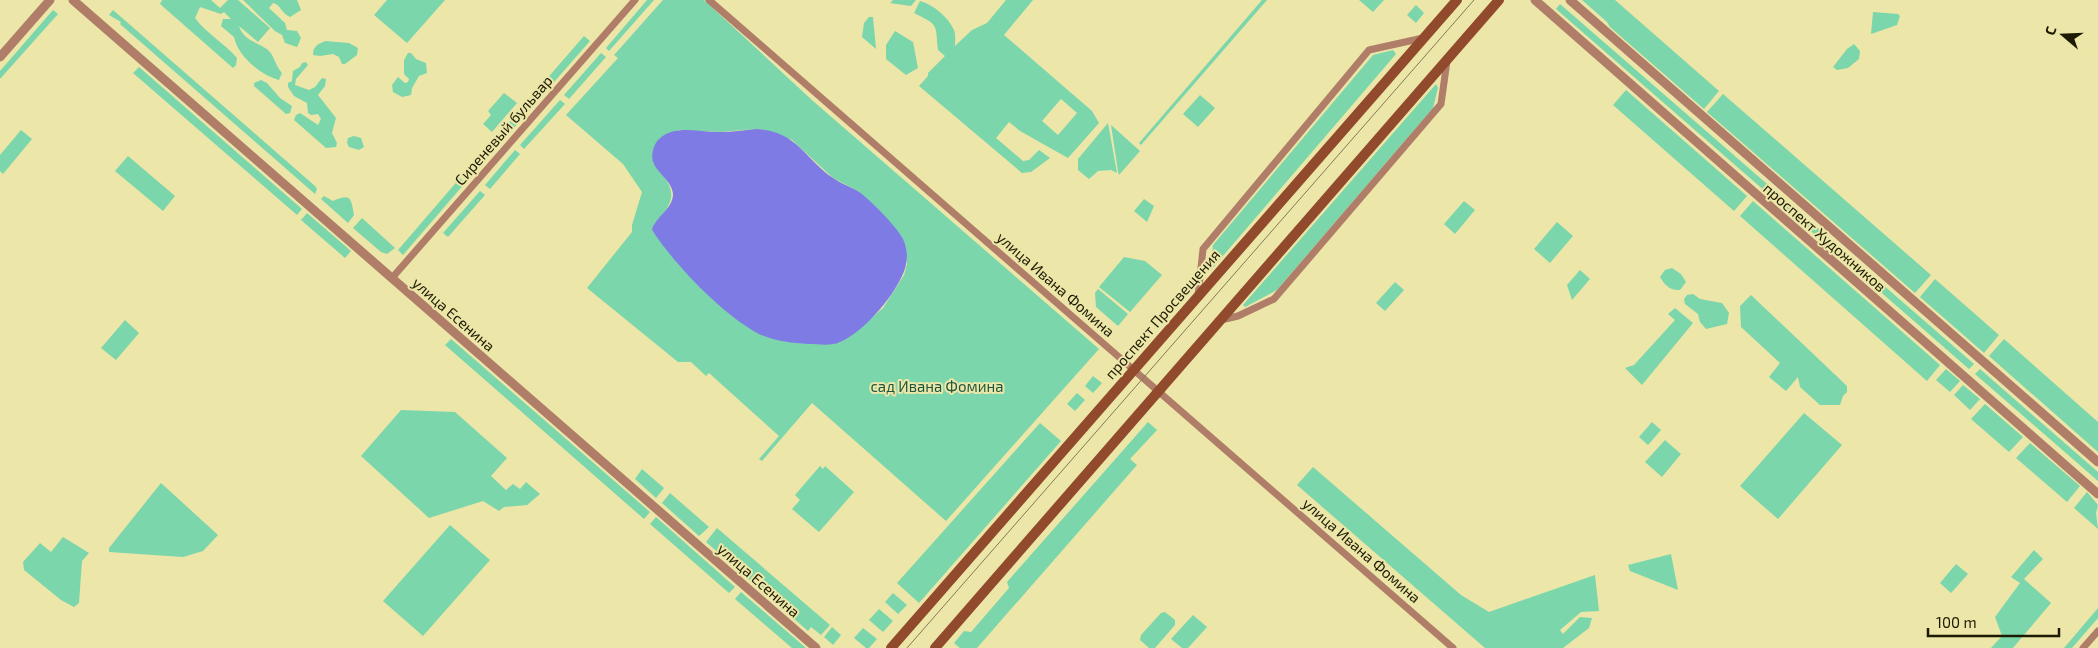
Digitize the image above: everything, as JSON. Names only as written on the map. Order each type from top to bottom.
[{"type":"main road","name":"проспект Просвещения","points":[[891,648],[1457,0]]},
{"type":"main road","points":[[935,648],[1500,0]]},
{"type":"street","points":[[0,57],[50,0]]},
{"type":"street","name":"улица Есенина","points":[[73,0],[816,648]]},
{"type":"street","name":"Сиреневый бульвар","points":[[392,278],[635,0]]},
{"type":"street","name":"улица Ивана Фомина","points":[[710,0],[1453,648]]},
{"type":"street","name":"проспект Художников","points":[[1534,0],[2098,494]]},
{"type":"street","name":"проспект Художников","points":[[1570,0],[2098,462]]},
{"type":"street","points":[[1198,297],[1203,249],[1369,50],[1423,38]]},
{"type":"street","points":[[1221,320],[1238,316],[1274,299],[1441,104],[1447,60]]},
{"type":"street","points":[[2083,648],[2098,631]]},
{"type":"green space","points":[[162,0],[211,0],[220,8],[228,0],[238,0],[270,28],[258,42],[239,26],[247,38],[270,52],[282,73],[279,80],[257,69],[245,58],[234,37],[221,26],[223,19],[231,19],[224,12],[221,14],[200,7],[195,18],[237,58],[236,65],[233,68],[160,4]]},
{"type":"green space","points":[[243,0],[297,0],[301,10],[290,17],[276,4],[273,3],[269,8],[285,23],[287,30],[297,31],[301,38],[297,47],[285,43],[282,35],[275,31]]},
{"type":"green space","points":[[387,0],[445,0],[407,43],[374,15]]},
{"type":"green space","points":[[647,0],[654,0],[609,51],[606,48]]},
{"type":"green space","name":"сад Ивана Фомина","points":[[663,0],[704,0],[813,101],[1099,349],[946,521],[812,403],[762,461],[759,459],[779,436],[709,373],[706,376],[691,362],[678,362],[587,288],[632,232],[632,225],[642,192],[623,164],[566,115],[618,58],[614,55]],"holes":[[[678,130],[720,132],[765,130],[792,140],[833,178],[858,191],[902,238],[906,248],[907,264],[904,275],[883,308],[839,343],[757,333],[723,307],[682,268],[652,230],[665,211],[671,197],[668,183],[653,163]]]},
{"type":"green space","points":[[893,0],[916,0],[911,6],[890,3]]},
{"type":"green space","points":[[1006,0],[1033,0],[1004,35],[1092,111],[1099,123],[1068,158],[1020,131],[1009,122],[996,138],[1023,161],[1029,160],[1039,150],[1050,158],[1031,172],[1022,173],[919,86],[928,76],[928,73],[945,56],[938,50],[935,27],[914,13],[920,1],[935,9],[948,21],[955,32],[955,46],[972,30],[987,23]],"holes":[[[1061,99],[1077,113],[1058,135],[1042,121]]]},
{"type":"green space","points":[[1262,0],[1267,0],[1141,145],[1139,143]]},
{"type":"green space","points":[[1359,0],[1384,0],[1373,12]]},
{"type":"green space","points":[[1582,0],[1615,0],[1719,91],[1704,109]]},
{"type":"green space","points":[[1560,4],[1974,364],[1969,369],[1556,9]]},
{"type":"green space","points":[[1416,5],[1424,13],[1416,23],[1407,15]]},
{"type":"green space","points":[[53,10],[58,14],[0,79],[0,71]]},
{"type":"green space","points":[[113,10],[315,186],[317,189],[315,194],[120,24],[121,22],[109,15]]},
{"type":"green space","points":[[1873,12],[1898,14],[1900,16],[1897,25],[1871,34]]},
{"type":"green space","points":[[869,17],[873,17],[876,49],[862,37],[864,23]]},
{"type":"green space","points":[[895,31],[913,42],[918,68],[906,75],[886,59],[886,45]]},
{"type":"green space","points":[[584,36],[590,41],[470,178],[465,173]]},
{"type":"green space","points":[[325,41],[349,43],[358,48],[357,55],[345,64],[342,64],[339,57],[333,54],[313,55],[316,46]]},
{"type":"green space","points":[[1854,44],[1860,51],[1859,59],[1848,68],[1837,70],[1833,67],[1847,49]]},
{"type":"green space","points":[[1393,50],[1396,54],[1210,271],[1213,245],[1373,55]]},
{"type":"green space","points":[[408,53],[426,63],[427,73],[419,76],[412,88],[411,95],[402,97],[393,92],[392,85],[398,77],[405,83],[408,82],[409,79],[404,74],[404,60]]},
{"type":"green space","points":[[601,53],[606,57],[569,99],[564,95]]},
{"type":"green space","points":[[306,62],[308,65],[296,79],[295,85],[309,90],[315,87],[322,78],[326,79],[325,86],[318,95],[336,118],[332,133],[337,143],[336,147],[326,148],[294,120],[296,115],[300,113],[318,125],[321,119],[318,114],[311,115],[308,113],[307,103],[294,96],[288,87],[288,83],[292,81],[293,71]]},
{"type":"green space","points":[[139,67],[302,209],[297,215],[133,73]]},
{"type":"green space","points":[[261,80],[267,83],[280,98],[292,106],[290,113],[286,114],[254,86],[254,83]]},
{"type":"green space","points":[[1436,84],[1438,88],[1433,108],[1277,290],[1245,307],[1243,305]]},
{"type":"green space","points":[[1626,90],[1747,196],[1734,211],[1613,105]]},
{"type":"green space","points":[[504,93],[517,103],[492,132],[483,124],[491,115],[488,111]]},
{"type":"green space","points":[[1723,94],[1931,275],[1915,293],[1707,112]]},
{"type":"green space","points":[[1200,95],[1215,108],[1198,127],[1183,114]]},
{"type":"green space","points":[[560,100],[565,104],[524,149],[520,145]]},
{"type":"green space","points":[[1108,123],[1117,173],[1111,170],[1098,171],[1089,179],[1078,170],[1078,159]]},
{"type":"green space","points":[[1111,125],[1140,151],[1119,175],[1118,171]]},
{"type":"green space","points":[[21,130],[32,139],[3,174],[0,171],[0,155]]},
{"type":"green space","points":[[354,136],[361,138],[364,147],[359,150],[349,147],[347,143],[348,138]]},
{"type":"green space","points":[[515,150],[520,154],[490,189],[485,185]]},
{"type":"green space","points":[[128,156],[175,196],[163,211],[115,171]]},
{"type":"green space","points":[[460,178],[465,183],[403,255],[398,250]]},
{"type":"green space","points":[[480,191],[485,195],[448,237],[443,233]]},
{"type":"green space","points":[[324,196],[333,201],[347,197],[351,201],[354,215],[348,223],[321,199]]},
{"type":"green space","points":[[1144,199],[1154,206],[1147,222],[1134,211]]},
{"type":"green space","points":[[1464,201],[1475,210],[1455,234],[1444,224]]},
{"type":"green space","points":[[1753,201],[1940,365],[1927,381],[1740,216]]},
{"type":"green space","points":[[307,213],[351,251],[345,258],[301,220]]},
{"type":"green space","points":[[362,218],[395,248],[387,254],[381,252],[353,228]]},
{"type":"green space","points":[[1557,222],[1573,236],[1550,263],[1534,249]]},
{"type":"green space","points":[[1124,257],[1145,261],[1162,275],[1130,312],[1099,287]]},
{"type":"green space","points":[[1672,268],[1681,274],[1686,282],[1680,290],[1673,290],[1668,287],[1660,277],[1665,270]]},
{"type":"green space","points":[[1580,270],[1590,279],[1572,300],[1567,285]]},
{"type":"green space","points":[[1935,279],[1999,335],[1984,353],[1920,297]]},
{"type":"green space","points":[[1395,282],[1404,290],[1385,311],[1376,303]]},
{"type":"green space","points":[[1098,289],[1128,314],[1118,326],[1096,307],[1095,293]]},
{"type":"green space","points":[[1693,294],[1700,299],[1722,303],[1729,313],[1727,324],[1706,329],[1700,322],[1698,314],[1685,304],[1684,299],[1687,295]]},
{"type":"green space","points":[[1751,295],[1847,386],[1847,392],[1843,396],[1840,405],[1820,405],[1800,387],[1798,377],[1786,391],[1769,377],[1780,363],[1741,327],[1740,306]]},
{"type":"green space","points":[[1675,308],[1693,323],[1642,385],[1625,368],[1634,365],[1675,320],[1668,314]]},
{"type":"green space","points":[[125,320],[139,333],[116,360],[101,348]]},
{"type":"green space","points":[[451,339],[650,512],[644,519],[445,345]]},
{"type":"green space","points":[[2004,339],[2098,422],[2098,452],[1989,356]]},
{"type":"green space","points":[[1946,369],[1960,381],[1950,392],[1936,380]]},
{"type":"green space","points":[[1980,369],[2098,472],[2098,481],[1975,374]]},
{"type":"green space","points":[[1093,376],[1102,383],[1093,393],[1085,386]]},
{"type":"green space","points":[[1963,385],[1980,399],[1970,410],[1954,395]]},
{"type":"green space","points":[[1077,393],[1085,400],[1075,411],[1067,404]]},
{"type":"green space","points":[[1985,404],[2023,437],[2009,452],[1971,419]]},
{"type":"green space","points":[[401,410],[455,412],[507,458],[491,476],[506,490],[513,484],[520,489],[526,482],[540,494],[527,505],[504,507],[499,511],[483,501],[429,518],[361,456]]},
{"type":"green space","points":[[1804,413],[1842,445],[1778,519],[1740,486]]},
{"type":"green space","points":[[1148,422],[1157,430],[1130,459],[1137,465],[977,648],[960,648],[954,643],[964,631],[971,632],[1009,588],[1007,582]]},
{"type":"green space","points":[[1652,422],[1661,430],[1648,445],[1639,437]]},
{"type":"green space","points":[[1040,423],[1061,441],[919,603],[897,583]]},
{"type":"green space","points":[[1665,440],[1681,454],[1662,477],[1645,462]]},
{"type":"green space","points":[[2030,443],[2080,486],[2067,502],[2016,458]]},
{"type":"green space","points":[[820,466],[823,469],[825,466],[854,492],[819,532],[792,509],[800,500],[795,495]]},
{"type":"green space","points":[[1313,467],[1461,595],[1489,612],[1595,575],[1599,611],[1581,612],[1560,630],[1563,634],[1580,617],[1592,618],[1589,628],[1563,648],[1485,648],[1297,485]]},
{"type":"green space","points":[[642,469],[664,488],[656,498],[635,479]]},
{"type":"green space","points":[[161,483],[218,535],[203,551],[183,557],[109,552],[109,548]]},
{"type":"green space","points":[[2087,492],[2098,505],[2096,513],[2098,529],[2074,508]]},
{"type":"green space","points":[[670,493],[709,527],[699,536],[662,503]]},
{"type":"green space","points":[[656,517],[735,587],[729,593],[650,524]]},
{"type":"green space","points":[[450,525],[490,560],[423,636],[383,601]]},
{"type":"green space","points":[[717,528],[830,625],[821,635],[811,627],[808,631],[706,542]]},
{"type":"green space","points":[[63,537],[89,553],[82,561],[79,603],[74,607],[61,600],[24,570],[23,562],[40,543],[51,552]]},
{"type":"green space","points":[[2034,550],[2043,559],[2024,579],[2051,603],[2013,648],[1991,648],[2002,636],[1995,617],[2020,583],[2011,577]]},
{"type":"green space","points":[[1671,554],[1678,590],[1630,571],[1628,565]]},
{"type":"green space","points":[[1956,564],[1968,574],[1951,593],[1940,583]]},
{"type":"green space","points":[[741,592],[806,648],[792,648],[735,599]]},
{"type":"green space","points":[[893,593],[907,605],[898,614],[885,602]]},
{"type":"green space","points":[[2098,608],[2098,618],[2072,648],[2064,648]]},
{"type":"green space","points":[[879,609],[893,621],[883,632],[869,620]]},
{"type":"green space","points":[[1165,612],[1175,620],[1175,625],[1155,648],[1149,648],[1140,640],[1141,635],[1161,613]]},
{"type":"green space","points":[[1193,615],[1207,627],[1188,648],[1182,648],[1171,639]]},
{"type":"green space","points":[[832,627],[841,635],[833,645],[824,637]]},
{"type":"green space","points":[[863,628],[877,639],[869,648],[866,648],[854,638]]},
{"type":"shaded area","points":[[756,129],[770,131],[791,140],[833,178],[856,190],[868,199],[889,220],[903,239],[907,255],[905,269],[895,289],[868,322],[853,335],[838,343],[823,345],[802,344],[769,338],[757,333],[728,313],[699,287],[673,258],[652,230],[670,204],[673,194],[670,185],[653,162],[653,150],[658,140],[665,135],[680,130],[721,132]]},
{"type":"tram line","points":[[907,648],[1474,0]]}]
